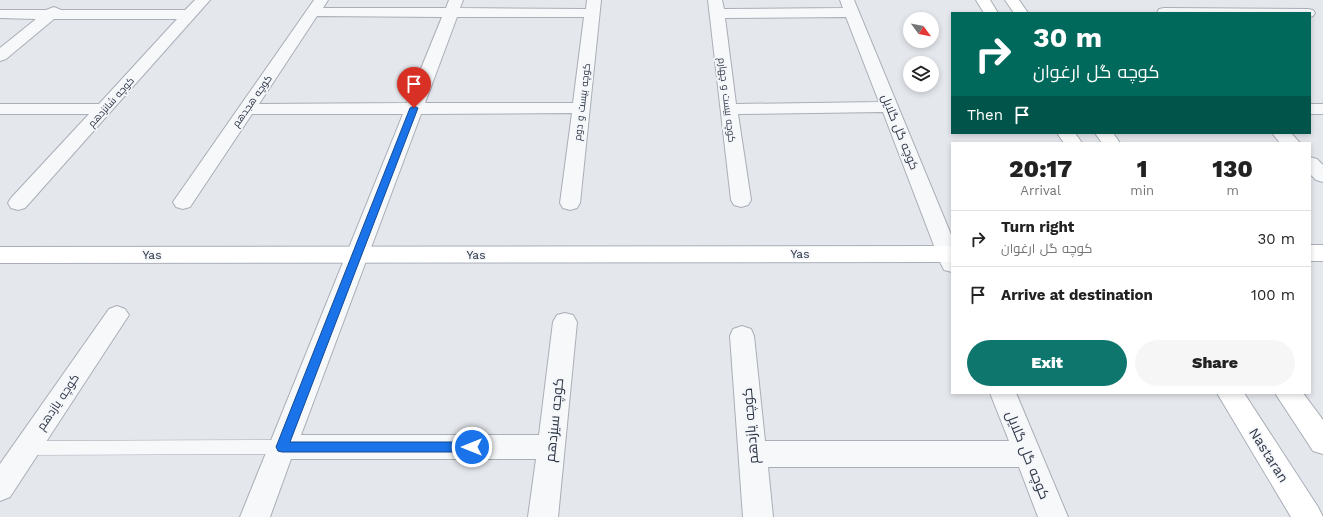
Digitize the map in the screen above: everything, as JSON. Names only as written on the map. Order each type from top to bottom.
[{"type":"street","points":[[0,56],[67,0]]},
{"type":"street","name":"کوچه شانزدهم","points":[[18,203],[203,0]]},
{"type":"street","points":[[983,0],[990,12]]},
{"type":"street","points":[[1012,0],[1020,12]]},
{"type":"street","points":[[1292,0],[1308,12]]},
{"type":"street","points":[[317,6],[593,6]]},
{"type":"street","name":"کوچه هجدهم","points":[[183,202],[317,6]]},
{"type":"street","points":[[255,517],[454,6]]},
{"type":"street","name":"کوچه بیست و دوم","points":[[570,203],[593,6]]},
{"type":"street","points":[[716,7],[850,6]]},
{"type":"street","name":"کوچه گل گلایل","points":[[850,6],[951,257]]},
{"type":"street","name":"کوچه بیست و چهارم","points":[[716,7],[728,109],[741,200]]},
{"type":"street","points":[[1161,10],[1221,12]]},
{"type":"street","points":[[0,14],[189,15]]},
{"type":"street","points":[[728,109],[890,107]]},
{"type":"street","points":[[247,109],[581,108]]},
{"type":"street","points":[[0,109],[104,109]]},
{"type":"street","points":[[1311,109],[1323,109]]},
{"type":"street","points":[[1282,134],[1290,142]]},
{"type":"street","points":[[1311,164],[1323,176]]},
{"type":"street","points":[[1311,254],[1323,254]]},
{"type":"street","name":"Yas","points":[[0,255],[951,257]]},
{"type":"street","name":"کوچه یازدهم","points":[[0,488],[116,315]]},
{"type":"street","name":"کوچه سیزدهم","points":[[543,517],[565,322]]},
{"type":"street","name":"کوچه یازدهم","points":[[742,336],[758,517]]},
{"type":"street","name":"کوچه گل گلایل","points":[[1003,394],[1053,517]]},
{"type":"street","name":"Nastaran","points":[[1231,394],[1308,517]]},
{"type":"street","points":[[1289,394],[1323,442]]},
{"type":"street","points":[[282,447],[551,447]]},
{"type":"street","points":[[752,454],[1028,454]]},
{"type":"lane","points":[[27,448],[282,447]]},
{"type":"route","points":[[414,108],[282,447],[472,447]]}]
